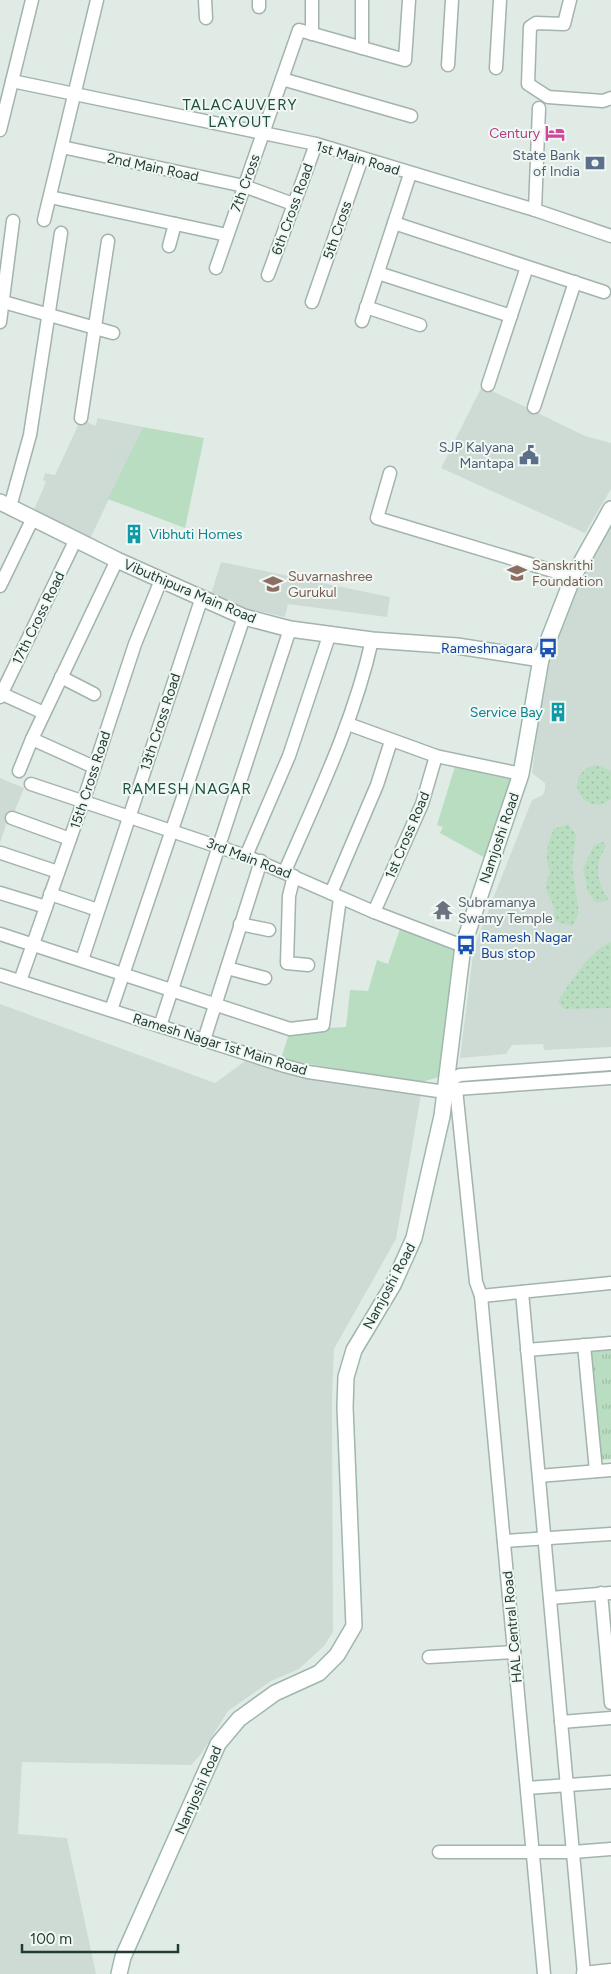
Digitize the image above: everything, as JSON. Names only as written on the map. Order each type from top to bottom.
[{"type":"main road","name":"Vibuthipura Main Road","points":[[5,505],[117,560],[244,617],[290,629],[330,632],[372,640],[457,646],[540,659]]},
{"type":"main road","name":"Namjoshi Road","points":[[119,1974],[123,1957],[218,1744],[239,1719],[275,1693],[319,1673],[337,1655],[354,1626],[345,1407],[346,1376],[354,1350],[393,1285],[414,1238],[449,1088],[463,946],[521,774],[540,659],[573,577],[611,508]]},
{"type":"street","points":[[0,130],[32,0]]},
{"type":"street","points":[[44,220],[98,0]]},
{"type":"street","points":[[205,0],[206,18]]},
{"type":"street","points":[[312,0],[312,34],[405,60],[409,0]]},
{"type":"street","points":[[362,0],[362,48]]},
{"type":"street","points":[[448,66],[452,0]]},
{"type":"street","points":[[496,68],[500,0]]},
{"type":"street","points":[[570,0],[564,24],[536,23],[530,27],[528,84],[548,97],[603,101],[611,98]]},
{"type":"street","name":"7th Cross","points":[[216,268],[299,30],[312,34]]},
{"type":"street","points":[[282,79],[411,116]]},
{"type":"street","name":"1st Main Road","points":[[12,81],[316,144],[410,174],[535,210],[611,236]]},
{"type":"street","points":[[535,210],[539,108]]},
{"type":"street","name":"6th Cross Road","points":[[268,275],[316,144]]},
{"type":"street","name":"2nd Main Road","points":[[62,147],[244,186],[293,204]]},
{"type":"street","name":"5th Cross","points":[[312,302],[362,158]]},
{"type":"street","points":[[362,321],[410,174]]},
{"type":"street","points":[[50,197],[226,235]]},
{"type":"street","points":[[0,322],[1,302],[13,221]]},
{"type":"street","points":[[394,223],[604,292]]},
{"type":"street","points":[[169,246],[175,224]]},
{"type":"street","points":[[5,505],[30,435],[61,233]]},
{"type":"street","points":[[81,418],[108,241]]},
{"type":"street","points":[[488,385],[527,267]]},
{"type":"street","points":[[378,273],[511,316]]},
{"type":"street","points":[[534,407],[575,282]]},
{"type":"street","points":[[1,302],[113,333]]},
{"type":"street","points":[[366,307],[420,324]]},
{"type":"street","points":[[390,472],[378,518],[573,577]]},
{"type":"street","points":[[0,586],[33,518]]},
{"type":"street","name":"17th Cross Road","points":[[1,695],[76,539]]},
{"type":"street","points":[[19,771],[44,713],[117,560]]},
{"type":"street","name":"15th Cross Road","points":[[20,981],[83,802],[135,644],[161,580]]},
{"type":"street","name":"13th Cross Road","points":[[82,960],[202,597]]},
{"type":"street","points":[[111,1010],[122,974],[174,830],[244,617]]},
{"type":"street","points":[[160,1026],[290,629]]},
{"type":"street","points":[[246,856],[289,756],[330,632]]},
{"type":"street","points":[[308,965],[287,963],[290,873],[363,682],[372,640]]},
{"type":"street","points":[[61,677],[94,694]]},
{"type":"street","points":[[1,695],[44,713]]},
{"type":"street","points":[[348,724],[436,756],[521,774]]},
{"type":"street","points":[[32,739],[94,766]]},
{"type":"street","points":[[0,934],[290,1029],[324,1025],[336,896],[377,785],[391,741]]},
{"type":"street","name":"1st Cross Road","points":[[374,912],[422,804],[436,756]]},
{"type":"street","name":"3rd Main Road","points":[[30,784],[174,830],[261,861],[374,912],[463,946]]},
{"type":"street","points":[[12,818],[70,839]]},
{"type":"street","points":[[1,853],[58,872]]},
{"type":"street","points":[[204,1040],[261,861]]},
{"type":"street","points":[[0,893],[46,907]]},
{"type":"street","points":[[50,894],[98,910]]},
{"type":"street","points":[[240,924],[269,930]]},
{"type":"street","points":[[227,968],[265,978]]},
{"type":"street","name":"Ramesh Nagar 1st Main Road","points":[[0,975],[308,1072],[449,1088]]},
{"type":"street","points":[[449,1088],[460,1075],[611,1064]]},
{"type":"street","points":[[449,1088],[611,1078]]},
{"type":"street","name":"HAL Central Road","points":[[449,1088],[476,1282],[481,1296],[544,1974]]},
{"type":"street","points":[[481,1296],[611,1283]]},
{"type":"street","points":[[522,1292],[584,1974],[611,1970]]},
{"type":"street","points":[[527,1350],[611,1343]]},
{"type":"street","points":[[584,1345],[596,1471]]},
{"type":"street","points":[[539,1476],[611,1470]]},
{"type":"street","points":[[504,1541],[544,1540],[611,1534]]},
{"type":"street","points":[[550,1598],[606,1593],[611,1703]]},
{"type":"street","points":[[430,1657],[514,1652]]},
{"type":"street","points":[[561,1722],[611,1718]]},
{"type":"street","points":[[527,1788],[611,1782]]},
{"type":"street","points":[[439,1852],[532,1853],[611,1849]]},
{"type":"shaded area","name":"SJP Kalyana Mantapa","points":[[482,386],[585,436],[611,443],[611,489],[585,533],[441,468]]},
{"type":"shaded area","points":[[98,418],[143,427],[90,539],[33,512],[46,482],[43,480],[45,473],[55,475],[81,419],[95,426]]},
{"type":"shaded area","points":[[611,523],[611,1047],[544,1050],[543,1044],[512,1045],[506,1054],[460,1058],[474,947],[532,800],[543,795],[545,789],[545,783],[532,773],[540,705],[549,654],[577,584]]},
{"type":"shaded area","name":"Suvarnashree Gurukul","points":[[221,562],[390,597],[387,617],[288,604],[285,617],[244,608],[211,594]]},
{"type":"shaded area","points":[[0,778],[24,788],[14,813],[8,819],[0,843]]},
{"type":"shaded area","points":[[0,1004],[215,1083],[248,1059],[421,1094],[396,1239],[334,1349],[332,1399],[333,1632],[324,1646],[299,1669],[271,1681],[228,1711],[201,1754],[191,1765],[22,1762],[18,1834],[67,1838],[96,1974],[0,1974]]},
{"type":"green space","points":[[143,427],[204,438],[185,528],[108,499]]},
{"type":"green space","points":[[597,765],[611,771],[611,799],[601,804],[592,804],[584,800],[579,793],[577,785],[579,776],[586,769]]},
{"type":"green space","points":[[455,766],[515,777],[487,859],[440,833],[443,827],[437,825]]},
{"type":"green space","points":[[568,824],[576,835],[572,866],[579,913],[572,926],[555,921],[553,904],[547,893],[546,884],[550,872],[547,850],[554,829]]},
{"type":"green space","points":[[603,842],[606,846],[598,866],[598,873],[601,886],[609,900],[596,903],[588,892],[583,869],[594,845]]},
{"type":"green space","points":[[408,925],[455,947],[439,1077],[418,1083],[281,1059],[290,1030],[346,1027],[350,990],[368,991],[377,960],[388,964],[400,929]]},
{"type":"green space","points":[[611,942],[611,1008],[564,1009],[558,1001],[575,976],[595,952]]},
{"type":"green space","points":[[611,1348],[611,1459],[598,1460],[589,1350]]},
{"type":"place","name":"Century","points":[[555,133]]},
{"type":"place","name":"State Bank of India","points":[[595,163]]},
{"type":"place","name":"SJP Kalyana Mantapa","points":[[529,455]]},
{"type":"place","name":"Vibhuti Homes","points":[[134,534]]},
{"type":"place","name":"Sanskrithi Foundation","points":[[517,573]]},
{"type":"place","name":"Suvarnashree Gurukul","points":[[273,584]]},
{"type":"place","name":"Rameshnagara","points":[[548,648]]},
{"type":"place","name":"Service Bay","points":[[558,712]]},
{"type":"place","name":"Subramanya Swamy Temple","points":[[443,910]]},
{"type":"place","name":"Ramesh Nagar Bus stop","points":[[466,945]]},
{"type":"district","name":"TALACAUVERY LAYOUT","points":[[240,114]]},
{"type":"district","name":"RAMESH NAGAR","points":[[187,789]]}]
